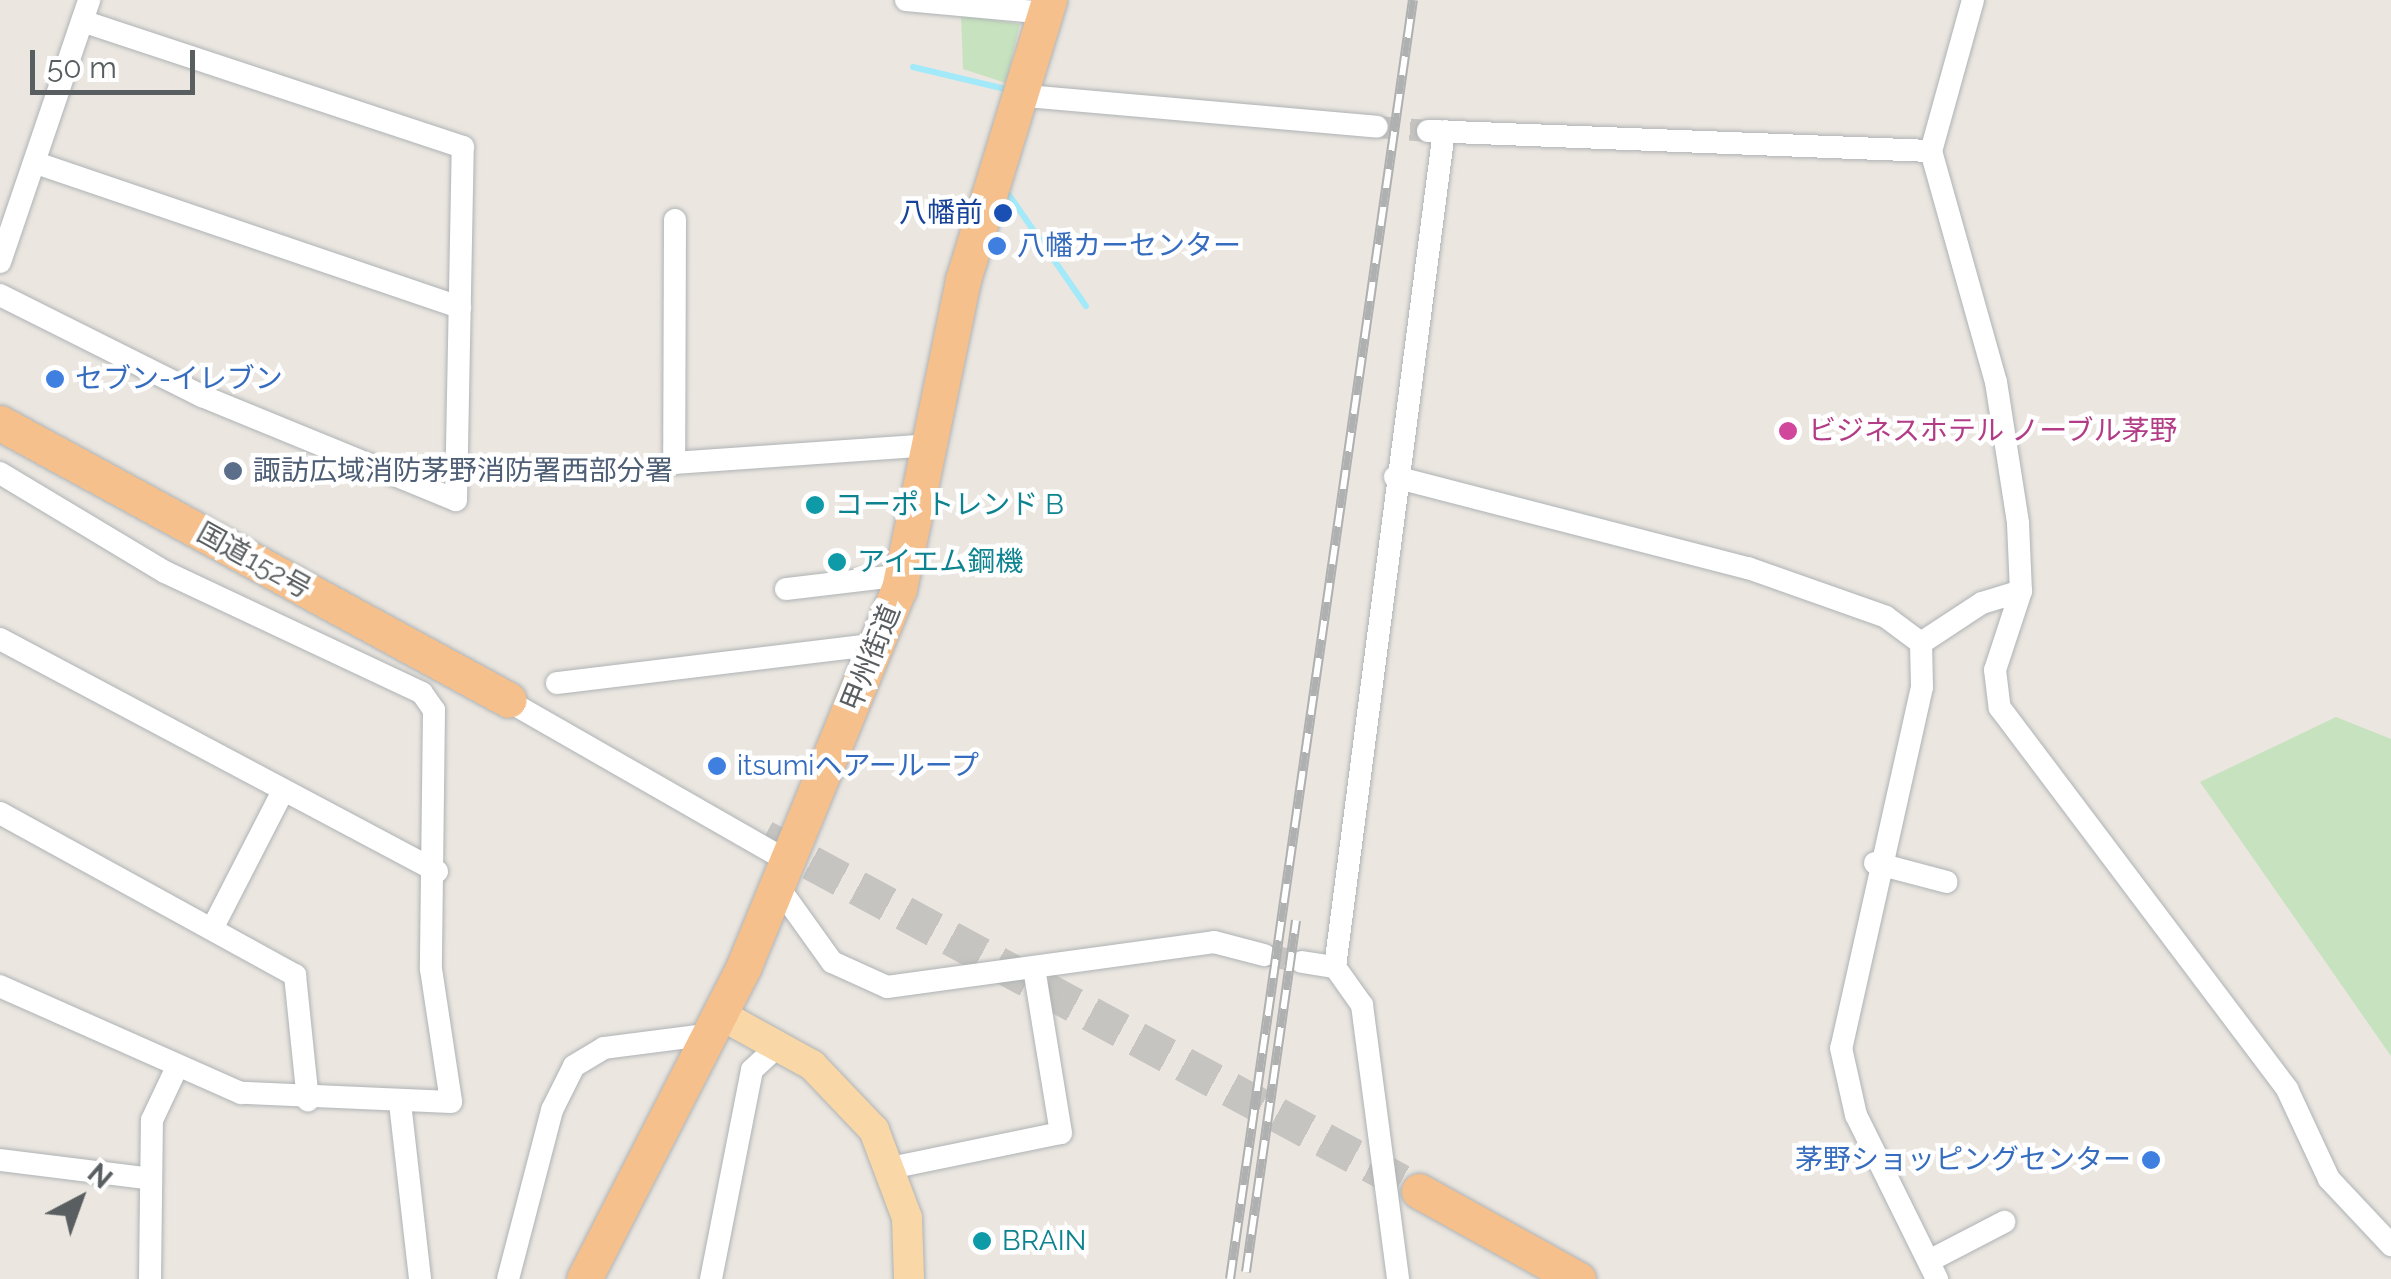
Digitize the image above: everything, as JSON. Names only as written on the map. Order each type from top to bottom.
[{"type":"highway","name":"甲州街道","points":[[584,1279],[716,1025],[784,875],[878,644],[903,575],[963,280],[1026,96],[1048,6]]},
{"type":"highway","name":"国道152号","points":[[0,423],[513,703]]},
{"type":"highway","points":[[1419,1191],[1578,1279]]},
{"type":"main road","points":[[716,1025],[778,1046],[851,1102],[895,1167],[908,1279]]},
{"type":"street","points":[[906,0],[1048,6]]},
{"type":"street","points":[[1973,0],[1931,151],[1996,382],[2021,591],[1995,670],[2000,708],[2286,1089],[2330,1180],[2391,1244]]},
{"type":"street","points":[[0,262],[85,10],[462,147],[456,500],[202,396],[0,295]]},
{"type":"street","points":[[1026,96],[1377,127]]},
{"type":"street","points":[[1398,1279],[1362,1005],[1335,967],[1436,131],[1931,151]]},
{"type":"street","points":[[36,163],[460,307]]},
{"type":"street","points":[[675,220],[674,463],[931,445]]},
{"type":"street","points":[[0,473],[165,572],[422,693],[434,710],[437,872],[431,970],[451,1102],[400,1104],[241,1093],[177,1068],[0,986]]},
{"type":"street","points":[[1395,477],[1748,568],[1886,617],[1921,643]]},
{"type":"street","points":[[786,589],[903,575]]},
{"type":"street","points":[[1921,643],[1982,603],[2021,591]]},
{"type":"street","points":[[0,639],[281,795],[437,872]]},
{"type":"street","points":[[1921,643],[1922,687],[1876,863],[1844,1017],[1844,1081],[1933,1270],[2004,1222]]},
{"type":"street","points":[[557,683],[878,644]]},
{"type":"street","points":[[513,703],[784,875],[819,948],[867,982],[1034,969],[1214,942],[1264,955]]},
{"type":"street","points":[[212,929],[281,795]]},
{"type":"street","points":[[0,813],[296,975],[308,1100]]},
{"type":"street","points":[[1876,863],[1946,882]]},
{"type":"street","points":[[1302,962],[1335,967]]},
{"type":"street","points":[[895,1167],[1060,1132],[1034,969]]},
{"type":"street","points":[[508,1279],[552,1110],[574,1066],[604,1048],[716,1025]]},
{"type":"street","points":[[711,1279],[752,1070],[778,1046]]},
{"type":"street","points":[[150,1279],[144,1178],[152,1120],[177,1068]]},
{"type":"street","points":[[400,1104],[420,1279]]},
{"type":"street","points":[[0,1160],[144,1178]]},
{"type":"green space","points":[[961,15],[1020,24],[1006,83],[963,69]]},
{"type":"green space","points":[[2336,717],[2391,739],[2391,1056],[2200,782]]},
{"type":"waterway","points":[[913,67],[1005,89]]},
{"type":"waterway","points":[[1009,195],[1086,306]]},
{"type":"tunnel","points":[[1377,127],[1428,131]]},
{"type":"tunnel","points":[[764,837],[1419,1191]]},
{"type":"tunnel","points":[[1264,955],[1302,962]]},
{"type":"railway","points":[[1230,1279],[1413,0]]},
{"type":"railway","points":[[1246,1272],[1296,921]]},
{"type":"place","name":"八幡前","points":[[1003,213]]},
{"type":"place","name":"八幡カーセンター","points":[[997,246]]},
{"type":"place","name":"セブン-イレブン","points":[[55,379]]},
{"type":"place","name":"ビジネスホテル ノーブル茅野","points":[[1788,431]]},
{"type":"place","name":"諏訪広域消防茅野消防署西部分署","points":[[233,471]]},
{"type":"place","name":"コーポ トレンド B","points":[[815,505]]},
{"type":"place","name":"アイエム鋼機","points":[[837,562]]},
{"type":"place","name":"itsumiヘアーループ","points":[[717,766]]},
{"type":"place","name":"茅野ショッピングセンター","points":[[2151,1160]]},
{"type":"place","name":"BRAIN","points":[[982,1241]]}]
